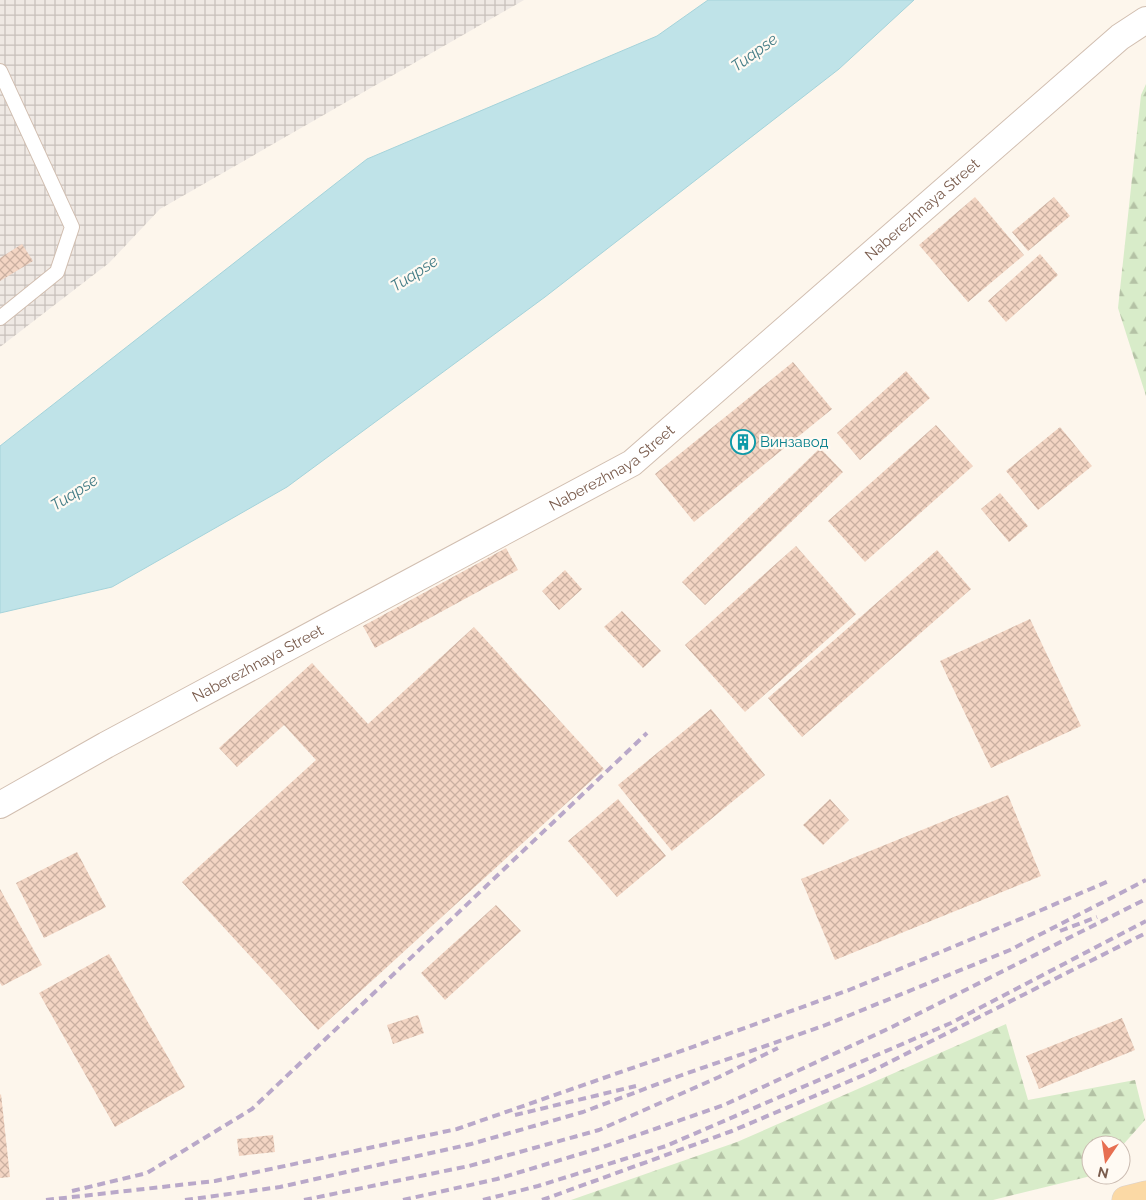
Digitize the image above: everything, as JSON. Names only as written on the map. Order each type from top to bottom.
[{"type":"main road","points":[[1126,1200],[1146,1195]]},
{"type":"street","name":"Naberezhnaya Street","points":[[0,805],[106,745],[632,464],[1120,37],[1146,20]]},
{"type":"lane","points":[[0,71],[72,228],[57,272],[0,318]]},
{"type":"shaded area","points":[[0,0],[524,0],[160,209],[109,263],[0,347]]},
{"type":"green space","points":[[1146,84],[1146,396],[1118,308],[1141,95]]},
{"type":"green space","points":[[1006,1024],[1028,1100],[1135,1080],[1145,1120],[1131,1136],[1081,1135],[1081,1178],[993,1200],[571,1200],[737,1142]]},
{"type":"water","name":"Tuapse","points":[[708,0],[914,0],[839,69],[545,297],[287,487],[112,587],[0,613],[0,446],[367,159],[657,36]]},
{"type":"building","points":[[975,197],[1024,255],[968,302],[919,245]]},
{"type":"building","points":[[1054,197],[1070,216],[1028,251],[1012,232]]},
{"type":"building","points":[[22,244],[33,261],[0,281],[0,258]]},
{"type":"building","points":[[1040,254],[1058,275],[1006,322],[988,301]]},
{"type":"building","name":"Винзавод","points":[[793,362],[832,409],[694,522],[655,474]]},
{"type":"building","points":[[906,371],[930,398],[860,460],[837,433]]},
{"type":"building","points":[[936,425],[973,466],[865,562],[828,521]]},
{"type":"building","points":[[1060,427],[1092,466],[1038,510],[1006,471]]},
{"type":"building","points":[[820,448],[843,472],[705,605],[682,582]]},
{"type":"building","points":[[1000,493],[1028,526],[1009,542],[981,509]]},
{"type":"building","points":[[796,546],[856,614],[745,712],[685,645]]},
{"type":"building","points":[[506,548],[518,570],[375,648],[363,626]]},
{"type":"building","points":[[937,550],[971,589],[802,737],[768,698]]},
{"type":"building","points":[[565,570],[582,589],[559,610],[542,591]]},
{"type":"building","points":[[622,611],[661,651],[643,668],[604,627]]},
{"type":"building","points":[[1030,619],[1081,726],[991,768],[940,661]]},
{"type":"building","points":[[474,627],[604,769],[318,1030],[182,882],[316,760],[284,725],[237,767],[219,748],[312,663],[368,724]]},
{"type":"building","points":[[711,709],[765,775],[672,851],[618,785]]},
{"type":"building","points":[[1008,795],[1041,876],[835,960],[801,879]]},
{"type":"building","points":[[618,799],[666,856],[617,897],[568,841]]},
{"type":"building","points":[[830,799],[849,820],[823,845],[803,825]]},
{"type":"building","points":[[77,852],[106,907],[44,938],[16,883]]},
{"type":"building","points":[[0,889],[42,965],[2,986],[0,983]]},
{"type":"building","points":[[496,905],[521,931],[445,1000],[421,973]]},
{"type":"building","points":[[109,954],[185,1087],[115,1127],[39,993]]},
{"type":"building","points":[[418,1015],[424,1033],[393,1044],[387,1025]]},
{"type":"building","points":[[1122,1018],[1135,1050],[1039,1089],[1026,1056]]},
{"type":"building","points":[[0,1095],[10,1177],[0,1178]]},
{"type":"building","points":[[273,1135],[275,1152],[239,1156],[237,1139]]},
{"type":"railway","points":[[72,1191],[147,1173],[252,1109],[647,733]]},
{"type":"railway","points":[[185,1200],[280,1187],[471,1144],[583,1112],[823,1026],[1010,950],[1146,880]]},
{"type":"railway","points":[[46,1200],[215,1181],[457,1129],[849,990],[1109,881]]},
{"type":"railway","points":[[403,1200],[497,1179],[600,1148],[724,1105],[892,1027],[1146,899]]},
{"type":"railway","points":[[1060,931],[1097,917]]},
{"type":"railway","points":[[483,1200],[538,1186],[666,1146],[951,1023],[1146,921]]},
{"type":"railway","points":[[542,1200],[732,1131],[864,1075],[1146,933]]},
{"type":"railway","points":[[304,1200],[469,1166],[599,1130],[719,1077],[778,1048]]},
{"type":"railway","points":[[515,1115],[636,1086]]},
{"type":"place","name":"Винзавод","points":[[743,442]]}]
